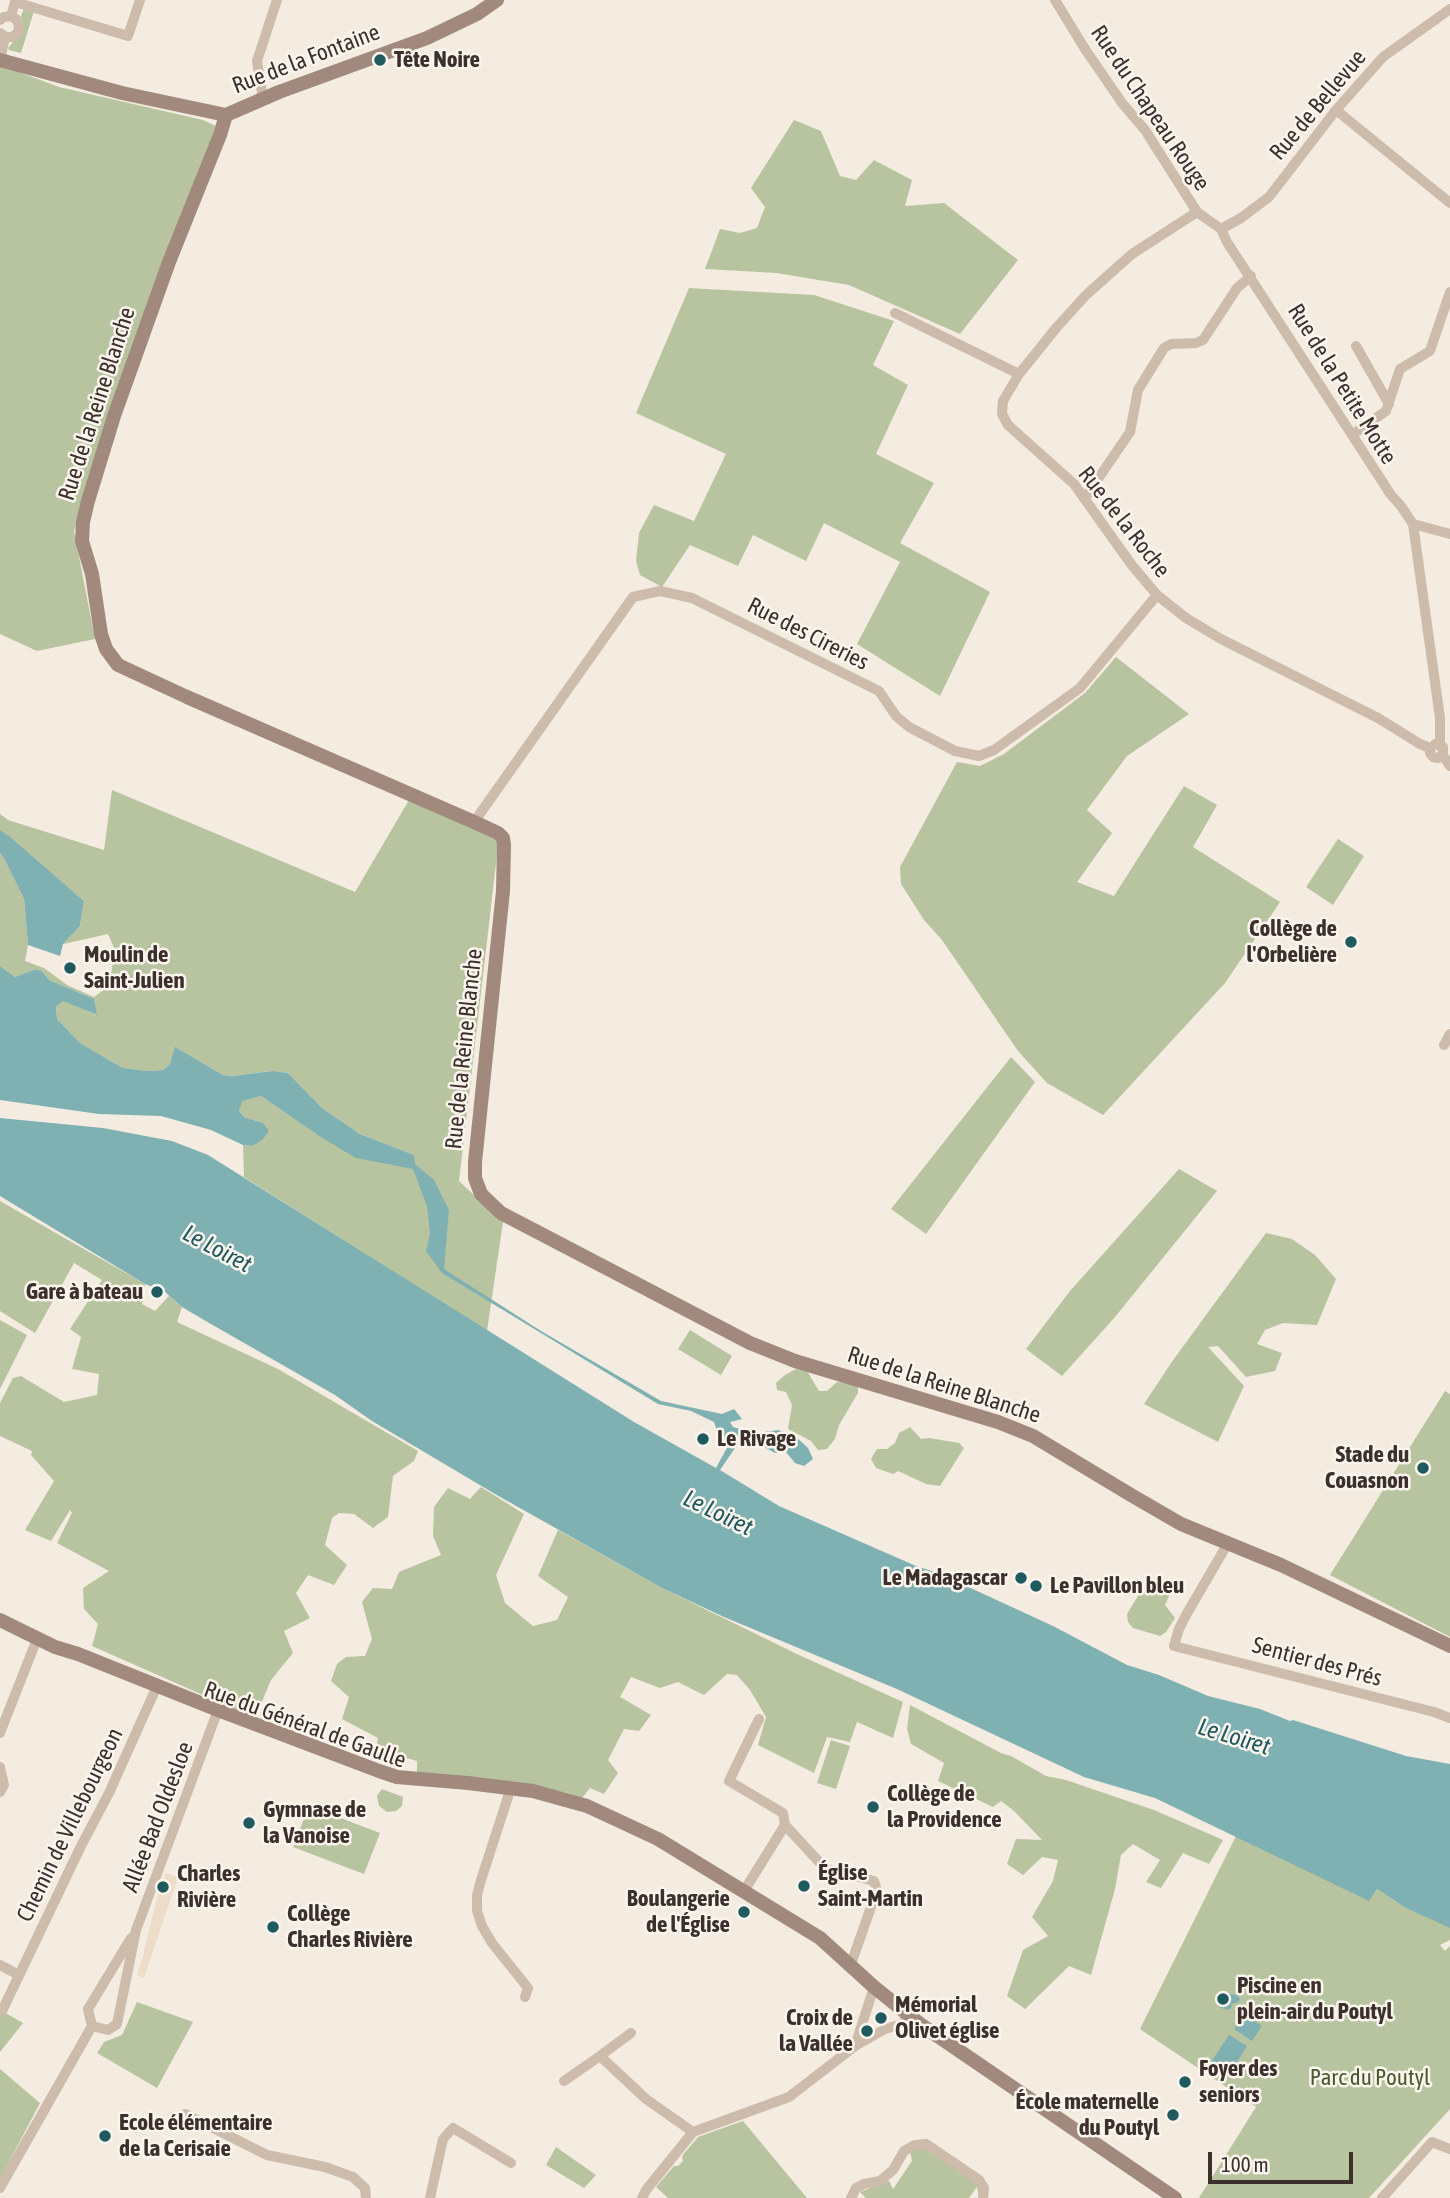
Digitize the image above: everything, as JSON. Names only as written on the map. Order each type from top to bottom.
[{"type":"street","points":[[0,20],[11,16],[12,0],[128,36],[140,0]]},
{"type":"street","points":[[263,99],[257,61],[277,0]]},
{"type":"street","name":"Rue de la Fontaine","points":[[11,16],[19,23],[19,30],[12,37],[3,35],[0,60],[122,93],[226,115],[436,35],[477,15],[497,0]]},
{"type":"street","name":"Rue du Chapeau Rouge","points":[[1055,0],[1122,103],[1145,130],[1197,212],[1221,229]]},
{"type":"street","name":"Rue de Bellevue","points":[[1221,229],[1269,197],[1335,110],[1383,57],[1450,9]]},
{"type":"street","points":[[1335,110],[1450,203]]},
{"type":"street","name":"Rue de la Reine Blanche","points":[[226,115],[164,275],[114,415],[88,500],[82,541],[92,573],[101,634],[106,649],[118,665],[474,822],[503,838],[503,891],[475,1162],[475,1178],[481,1194],[501,1213],[750,1343],[795,1360],[998,1422],[1033,1436],[1181,1524],[1280,1565],[1450,1646]]},
{"type":"street","name":"Rue de la Roche","points":[[1197,212],[1132,254],[1072,310],[1019,374],[1003,401],[1002,414],[1008,425],[1074,484],[1157,596],[1221,639],[1378,718],[1420,744],[1435,746]]},
{"type":"street","name":"Rue de la Petite Motte","points":[[1221,229],[1379,479],[1413,524]]},
{"type":"street","points":[[1085,498],[1130,432],[1138,390],[1164,348],[1171,344],[1196,343],[1203,340],[1237,288],[1251,276]]},
{"type":"street","points":[[1352,435],[1380,416],[1389,404],[1401,369],[1430,351],[1450,292]]},
{"type":"street","points":[[895,313],[1019,374]]},
{"type":"street","points":[[1356,346],[1389,404]]},
{"type":"street","points":[[1449,531],[1413,524],[1440,718],[1435,746],[1444,749],[1443,755],[1450,766]]},
{"type":"street","name":"Rue des Cireries","points":[[474,822],[633,597],[660,591],[692,597],[879,691],[896,716],[909,727],[955,751],[979,756],[994,750],[1080,688],[1157,596]]},
{"type":"street","points":[[1444,1045],[1450,1034]]},
{"type":"street","name":"Sentier des Prés","points":[[1228,1543],[1186,1615],[1174,1646],[1450,1718]]},
{"type":"street","name":"Rue du Général de Gaulle","points":[[0,1620],[55,1647],[75,1661],[155,1689],[394,1786],[533,1791],[587,1806],[658,1839],[820,1938],[909,2015],[1175,2198]]},
{"type":"street","points":[[0,1733],[37,1639]]},
{"type":"street","name":"Chemin de Villebourgeon","points":[[2,2011],[109,1793],[155,1689]]},
{"type":"street","name":"Allée Bad Oldesloe","points":[[136,1930],[88,2009],[92,2026],[108,2031],[117,2024],[136,1930],[216,1714]]},
{"type":"street","points":[[759,1719],[729,1781],[783,1813],[785,1825],[821,1864],[874,1881],[877,1890],[851,1964]]},
{"type":"street","points":[[0,1767],[4,1785],[0,1792]]},
{"type":"street","points":[[508,1790],[477,1895],[478,1911],[482,1926],[492,1943],[528,1988],[525,1997]]},
{"type":"street","points":[[744,1891],[785,1825]]},
{"type":"street","points":[[0,1965],[19,1975]]},
{"type":"street","points":[[855,2046],[874,1987]]},
{"type":"street","points":[[642,2198],[694,2133],[789,2097],[855,2046],[885,2029],[902,2024],[909,2015]]},
{"type":"street","points":[[0,2188],[92,2026]]},
{"type":"street","points":[[564,2081],[631,2033]]},
{"type":"street","points":[[600,2056],[646,2099],[694,2133]]},
{"type":"street","points":[[185,2114],[267,2155],[325,2167],[353,2177],[365,2188],[366,2198]]},
{"type":"street","points":[[430,2198],[443,2139],[453,2128],[511,2163]]},
{"type":"street","points":[[1382,2198],[1432,2142],[1450,2149]]},
{"type":"street","points":[[851,2198],[856,2188],[880,2181],[894,2170],[904,2151],[915,2145],[926,2144],[979,2180],[984,2188],[982,2198]]},
{"type":"green space","points":[[24,8],[34,11],[21,53],[8,48],[21,33]]},
{"type":"green space","points":[[0,65],[59,87],[203,120],[216,126],[74,531],[95,639],[37,651],[0,634]]},
{"type":"green space","points":[[794,120],[821,131],[840,176],[856,180],[874,160],[912,180],[905,206],[944,203],[1018,260],[960,334],[849,285],[776,273],[705,269],[720,229],[740,233],[757,228],[765,207],[751,188]]},
{"type":"green space","points":[[689,288],[814,295],[894,321],[873,365],[908,385],[876,454],[934,483],[900,543],[990,592],[940,696],[857,644],[900,562],[824,523],[806,561],[753,535],[738,566],[690,545],[662,587],[640,575],[636,561],[639,533],[654,505],[694,521],[726,454],[636,413]]},
{"type":"green space","points":[[1116,657],[1189,714],[1127,756],[1087,810],[1112,833],[1077,882],[1114,896],[1184,786],[1217,805],[1193,847],[1280,902],[1225,983],[1103,1115],[1047,1083],[1018,1051],[942,940],[924,920],[901,884],[900,867],[957,762],[980,766],[1004,754],[1085,693]]},
{"type":"green space","points":[[112,790],[355,892],[409,800],[499,838],[459,1181],[503,1222],[487,1331],[244,1177],[243,1145],[253,1146],[263,1123],[244,1117],[239,1111],[241,1101],[261,1096],[319,1136],[414,1155],[360,1134],[322,1108],[288,1073],[271,1071],[223,1075],[176,1048],[170,1064],[163,1070],[123,1068],[80,1043],[57,1019],[56,1005],[63,1000],[96,1015],[94,999],[49,980],[42,971],[36,969],[15,977],[0,966],[0,853],[24,899],[28,945],[25,961],[44,968],[67,985],[94,997],[109,986],[115,950],[108,934],[63,944],[80,926],[84,901],[0,830],[0,814],[8,820],[104,850]]},
{"type":"green space","points":[[1338,839],[1364,856],[1333,905],[1306,887]]},
{"type":"green space","points":[[1011,1057],[1035,1082],[926,1234],[891,1209]]},
{"type":"green space","points":[[1179,1169],[1217,1191],[1115,1317],[1062,1376],[1026,1349],[1070,1291]]},
{"type":"green space","points":[[0,1201],[145,1284],[142,1304],[155,1311],[169,1296],[182,1307],[177,1322],[278,1369],[418,1451],[414,1461],[393,1476],[388,1517],[373,1528],[354,1514],[339,1513],[332,1518],[325,1545],[347,1565],[334,1585],[308,1575],[296,1593],[310,1618],[284,1631],[293,1653],[271,1680],[255,1718],[92,1646],[98,1624],[84,1609],[83,1588],[109,1571],[57,1543],[72,1513],[70,1510],[51,1541],[25,1530],[54,1481],[31,1455],[32,1451],[0,1436],[0,1403],[13,1378],[21,1376],[64,1402],[97,1395],[99,1374],[72,1369],[81,1337],[70,1329],[102,1280],[74,1263],[35,1333],[0,1311]]},
{"type":"green space","points":[[1266,1233],[1292,1239],[1315,1255],[1336,1279],[1317,1325],[1283,1323],[1265,1330],[1257,1344],[1282,1353],[1275,1371],[1246,1377],[1218,1346],[1208,1347],[1244,1386],[1218,1442],[1144,1404]]},
{"type":"green space","points":[[0,1320],[27,1335],[0,1389]]},
{"type":"green space","points":[[690,1330],[732,1356],[721,1375],[678,1349]]},
{"type":"green space","points":[[796,1369],[807,1371],[819,1391],[827,1391],[837,1382],[858,1385],[858,1393],[839,1425],[835,1439],[827,1449],[818,1450],[811,1441],[788,1429],[792,1405],[786,1392],[777,1390],[776,1383]]},
{"type":"green space","name":"Stade du Couasnon","points":[[1445,1391],[1450,1394],[1450,1637],[1330,1575]]},
{"type":"green space","points":[[910,1427],[921,1439],[959,1443],[964,1448],[940,1486],[926,1484],[898,1471],[893,1474],[876,1468],[871,1459],[877,1449],[887,1449],[895,1443],[899,1433]]},
{"type":"green space","points":[[481,1487],[524,1514],[496,1575],[505,1603],[533,1626],[557,1620],[568,1597],[538,1576],[558,1530],[662,1588],[903,1702],[893,1738],[857,1722],[850,1742],[827,1737],[814,1773],[758,1745],[766,1717],[750,1690],[737,1675],[727,1674],[704,1695],[678,1682],[660,1688],[631,1677],[620,1697],[651,1715],[639,1731],[624,1729],[608,1760],[618,1773],[604,1794],[590,1788],[582,1798],[528,1785],[417,1773],[417,1761],[376,1749],[378,1738],[342,1719],[349,1697],[331,1681],[337,1664],[346,1657],[365,1656],[372,1639],[362,1602],[373,1588],[392,1589],[399,1572],[441,1555],[433,1536],[434,1507],[448,1488],[470,1499]]},
{"type":"green space","points":[[1161,1588],[1170,1594],[1165,1605],[1175,1618],[1160,1636],[1133,1628],[1128,1622],[1127,1614],[1141,1591]]},
{"type":"green space","points":[[910,1705],[1046,1776],[1066,1780],[1154,1810],[1223,1840],[1209,1864],[1183,1853],[1161,1888],[1146,1882],[1160,1860],[1133,1844],[1121,1855],[1115,1889],[1091,1975],[1069,1966],[1025,2009],[1007,1996],[1023,1950],[1048,1936],[1032,1917],[1053,1881],[1058,1860],[1042,1857],[1023,1875],[1007,1864],[1016,1839],[1042,1840],[1001,1801],[993,1807],[938,1781],[944,1763],[911,1744],[907,1729]]},
{"type":"green space","points":[[831,1740],[850,1746],[836,1789],[817,1783]]},
{"type":"green space","points":[[382,1789],[403,1797],[402,1806],[396,1811],[387,1812],[379,1806],[377,1796]]},
{"type":"green space","points":[[309,1806],[380,1833],[364,1874],[293,1847]]},
{"type":"green space","name":"Parc du Poutyl","points":[[1236,1836],[1368,1900],[1377,1889],[1404,1907],[1450,1927],[1450,1940],[1440,1945],[1445,1951],[1450,1946],[1450,2109],[1369,2198],[1199,2198],[1256,2107],[1140,2029]]},
{"type":"green space","points":[[137,2002],[193,2022],[157,2088],[97,2053],[104,2042],[122,2035]]},
{"type":"green space","points":[[0,2010],[23,2023],[0,2052]]},
{"type":"green space","points":[[0,2069],[40,2103],[0,2179]]},
{"type":"green space","points":[[743,2121],[807,2198],[668,2198],[656,2187],[674,2166],[683,2161],[682,2156],[698,2137]]},
{"type":"green space","points":[[556,2147],[596,2175],[584,2188],[546,2165]]},
{"type":"green space","points":[[925,2148],[979,2185],[979,2197],[977,2187],[969,2198],[866,2198],[860,2192],[889,2181],[893,2189],[912,2161],[910,2151]]},
{"type":"shaded area","points":[[166,1873],[178,1877],[144,1978],[137,1975]]},
{"type":"water","points":[[0,830],[84,901],[80,926],[63,944],[60,956],[28,945],[24,899],[0,853]]},
{"type":"water","name":"Le Loiret","points":[[0,966],[15,977],[36,969],[42,971],[49,980],[94,999],[97,1015],[63,1001],[56,1006],[57,1019],[80,1043],[123,1068],[163,1070],[170,1064],[175,1047],[223,1075],[272,1071],[288,1073],[322,1108],[360,1134],[414,1155],[415,1164],[434,1180],[449,1210],[444,1269],[541,1331],[661,1401],[722,1414],[734,1409],[742,1419],[730,1422],[733,1427],[760,1435],[778,1430],[794,1435],[808,1448],[813,1459],[804,1466],[795,1463],[786,1452],[775,1453],[750,1443],[737,1445],[720,1470],[779,1506],[938,1573],[1053,1626],[1127,1665],[1208,1696],[1260,1709],[1290,1721],[1406,1756],[1450,1764],[1450,1928],[1404,1907],[1377,1889],[1369,1901],[1155,1798],[1084,1777],[897,1689],[724,1617],[662,1588],[495,1494],[372,1421],[335,1395],[182,1307],[165,1292],[145,1284],[0,1196],[0,1118],[103,1128],[172,1141],[208,1155],[634,1422],[716,1468],[729,1444],[718,1434],[714,1422],[691,1411],[658,1404],[442,1273],[426,1251],[430,1234],[427,1206],[413,1169],[356,1158],[261,1096],[242,1101],[239,1111],[244,1117],[263,1123],[269,1131],[262,1140],[252,1146],[243,1145],[211,1130],[161,1116],[99,1114],[0,1100]]},
{"type":"water","points":[[1220,1994],[1240,1998],[1239,2002],[1231,2004],[1232,2007],[1228,2010],[1221,2008],[1216,2001]]},
{"type":"water","points":[[1244,2014],[1262,2026],[1252,2041],[1234,2029]]},
{"type":"water","points":[[1229,2035],[1247,2046],[1228,2076],[1209,2065]]},
{"type":"place","name":"Tête Noire","points":[[380,60]]},
{"type":"place","name":"Collège de l'Orbelière","points":[[1351,942]]},
{"type":"place","name":"Moulin de Saint-Julien","points":[[70,968]]},
{"type":"place","name":"Gare à bateau","points":[[157,1292]]},
{"type":"place","name":"Le Rivage","points":[[703,1439]]},
{"type":"place","name":"Stade du Couasnon","points":[[1423,1468]]},
{"type":"place","name":"Le Madagascar","points":[[1021,1578]]},
{"type":"place","name":"Le Pavillon bleu","points":[[1036,1586]]},
{"type":"place","name":"Collège de la Providence","points":[[873,1807]]},
{"type":"place","name":"Gymnase de la Vanoise","points":[[249,1823]]},
{"type":"place","name":"Église Saint-Martin","points":[[804,1886]]},
{"type":"place","name":"Charles Rivière","points":[[163,1887]]},
{"type":"place","name":"Boulangerie de l'Église","points":[[744,1912]]},
{"type":"place","name":"Collège Charles Rivière","points":[[273,1927]]},
{"type":"place","name":"Piscine en plein-air du Poutyl","points":[[1223,1999]]},
{"type":"place","name":"Mémorial Olivet église","points":[[881,2018]]},
{"type":"place","name":"Croix de la Vallée","points":[[867,2031]]},
{"type":"place","name":"Foyer des seniors","points":[[1185,2082]]},
{"type":"place","name":"École maternelle du Poutyl","points":[[1173,2115]]},
{"type":"place","name":"Ecole élémentaire de la Cerisaie","points":[[105,2136]]}]
